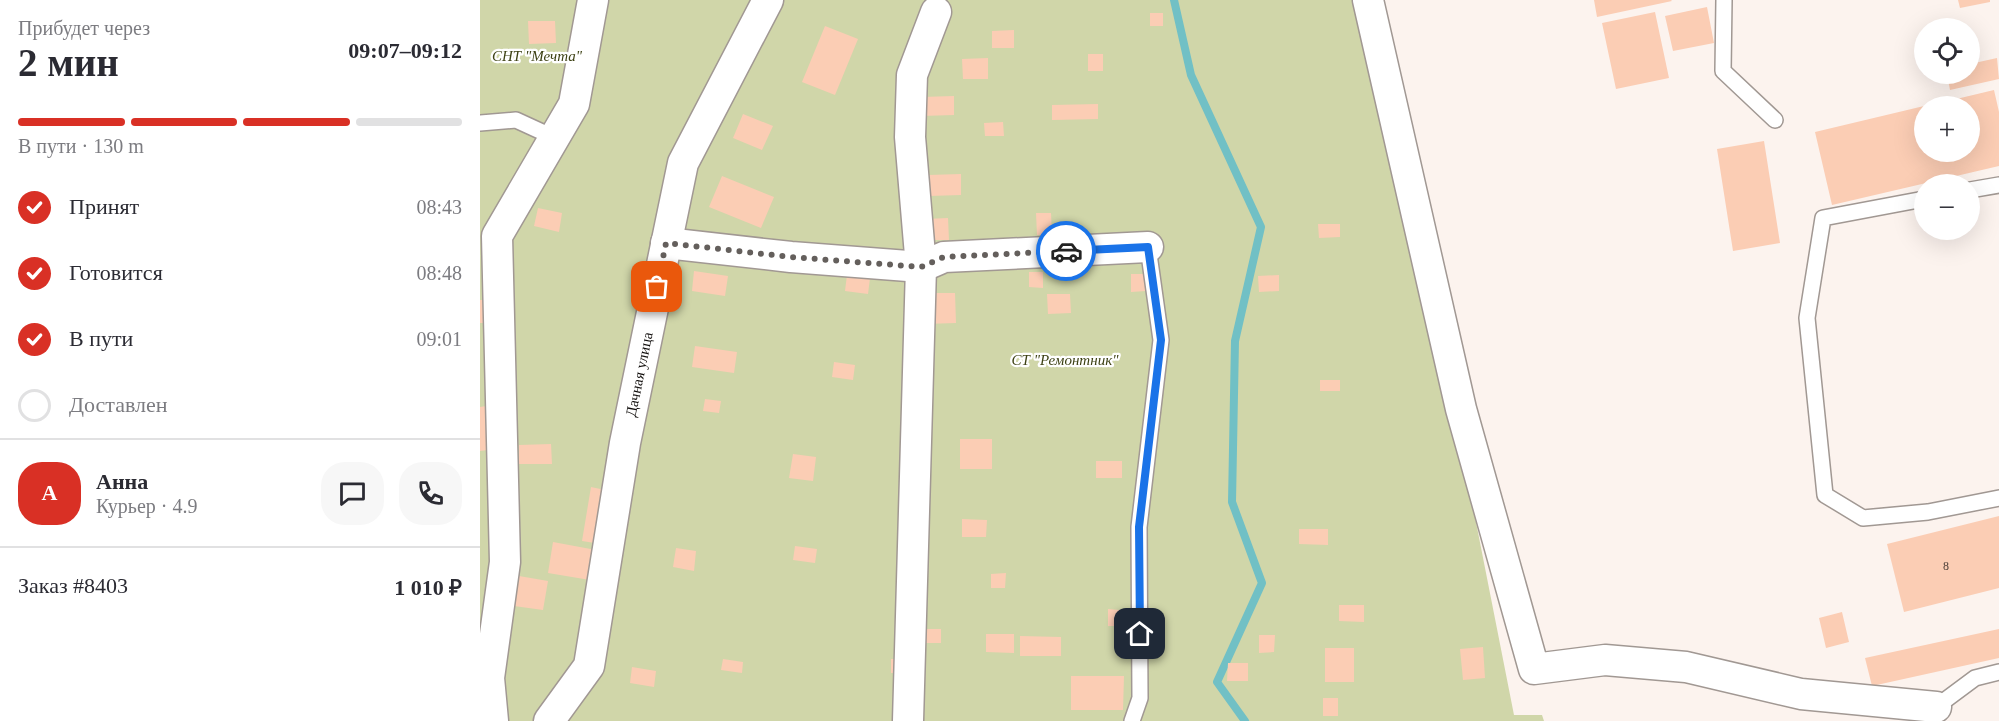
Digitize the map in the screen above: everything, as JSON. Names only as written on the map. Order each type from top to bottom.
[{"type":"street","name":"Дачная улица","points":[[549,721],[589,666],[625,443],[683,163],[768,0]]},
{"type":"street","points":[[1368,0],[1461,409],[1534,669],[1605,660],[1686,667],[1801,694],[1937,714]]},
{"type":"street","points":[[493,721],[489,678],[505,562],[489,286],[497,236],[574,104],[587,3]]},
{"type":"street","points":[[908,721],[921,267],[910,137],[912,75],[936,12]]},
{"type":"street","points":[[666,243],[791,257],[921,267],[944,257],[1148,247]]},
{"type":"lane","points":[[1724,0],[1723,71],[1775,120]]},
{"type":"lane","points":[[480,123],[516,120],[553,137]]},
{"type":"lane","points":[[1980,188],[1999,185]]},
{"type":"lane","points":[[1914,201],[1822,218],[1807,318],[1824,495],[1863,518],[1928,512],[1999,498]]},
{"type":"lane","points":[[1132,721],[1140,698],[1139,527],[1161,340],[1148,247]]},
{"type":"lane","points":[[1937,714],[1975,678],[1999,672]]},
{"type":"green space","name":"СТ \"Ремонтник\"","points":[[480,0],[1359,0],[1473,507],[1514,715],[1542,715],[1544,721],[480,721]]},
{"type":"building","points":[[1594,0],[1671,0],[1672,1],[1597,17]]},
{"type":"building","points":[[1958,0],[1990,0],[1990,2],[1960,8]]},
{"type":"building","points":[[1707,7],[1714,43],[1673,51],[1665,16]]},
{"type":"building","points":[[1655,12],[1669,78],[1616,89],[1602,23]]},
{"type":"building","points":[[1150,13],[1163,13],[1163,26],[1150,26]]},
{"type":"building","points":[[528,21],[555,21],[556,43],[529,44]]},
{"type":"building","points":[[825,26],[858,39],[835,95],[802,82]]},
{"type":"building","points":[[1014,30],[1014,48],[992,48],[992,31]]},
{"type":"building","points":[[1088,54],[1103,54],[1103,71],[1088,71]]},
{"type":"building","points":[[988,58],[988,79],[963,79],[962,59]]},
{"type":"building","points":[[1997,58],[1999,79],[1980,83],[1980,62]]},
{"type":"building","points":[[1949,84],[1977,84],[1950,90]]},
{"type":"building","points":[[1994,90],[1999,112],[1999,166],[1965,174],[1914,174],[1914,186],[1832,205],[1815,132],[1914,108],[1914,162],[1980,162],[1980,96],[1969,96]]},
{"type":"building","points":[[954,96],[954,115],[921,116],[921,97]]},
{"type":"building","points":[[1098,104],[1098,119],[1052,120],[1052,105]]},
{"type":"building","points":[[743,114],[773,126],[762,150],[733,138]]},
{"type":"building","points":[[1003,122],[1004,136],[985,136],[984,123]]},
{"type":"building","points":[[1764,141],[1780,243],[1733,251],[1717,149]]},
{"type":"building","points":[[961,174],[961,195],[929,196],[928,175]]},
{"type":"building","points":[[722,176],[774,197],[761,228],[709,207]]},
{"type":"building","points":[[538,208],[562,213],[559,232],[534,226]]},
{"type":"building","points":[[1036,213],[1051,213],[1052,235],[1037,235]]},
{"type":"building","points":[[948,218],[949,240],[927,240],[926,219]]},
{"type":"building","points":[[1318,224],[1340,224],[1340,237],[1319,238]]},
{"type":"building","points":[[694,271],[728,276],[725,296],[692,291]]},
{"type":"building","points":[[1029,272],[1043,272],[1043,288],[1029,287]]},
{"type":"building","points":[[1131,274],[1145,274],[1146,291],[1131,292]]},
{"type":"building","points":[[847,275],[870,278],[868,294],[845,291]]},
{"type":"building","points":[[1279,275],[1279,291],[1259,292],[1258,276]]},
{"type":"building","points":[[924,293],[955,293],[956,323],[925,324]]},
{"type":"building","points":[[1047,294],[1070,294],[1071,313],[1048,314]]},
{"type":"building","points":[[480,300],[483,300],[484,323],[480,323]]},
{"type":"building","points":[[695,346],[737,352],[734,373],[692,367]]},
{"type":"building","points":[[834,362],[855,365],[853,380],[832,377]]},
{"type":"building","points":[[1320,380],[1340,380],[1340,391],[1320,391]]},
{"type":"building","points":[[705,399],[721,401],[719,413],[703,411]]},
{"type":"building","points":[[492,405],[496,449],[480,451],[480,407]]},
{"type":"building","points":[[960,439],[992,439],[992,469],[960,469]]},
{"type":"building","points":[[551,444],[552,464],[519,464],[519,445]]},
{"type":"building","points":[[793,454],[816,457],[813,481],[789,478]]},
{"type":"building","points":[[1096,461],[1122,461],[1122,478],[1096,478]]},
{"type":"building","points":[[591,487],[610,491],[601,544],[582,541]]},
{"type":"building","points":[[1999,516],[1999,588],[1904,612],[1887,544]]},
{"type":"building","points":[[962,519],[987,520],[986,537],[962,537]]},
{"type":"building","points":[[1299,529],[1328,529],[1328,545],[1299,544]]},
{"type":"building","points":[[553,542],[596,550],[590,580],[548,573]]},
{"type":"building","points":[[795,546],[817,549],[815,563],[793,560]]},
{"type":"building","points":[[676,548],[696,551],[694,571],[673,567]]},
{"type":"building","points":[[1006,573],[1005,588],[991,588],[991,574]]},
{"type":"building","points":[[519,576],[548,581],[543,610],[514,606]]},
{"type":"building","points":[[1339,605],[1364,605],[1364,622],[1339,621]]},
{"type":"building","points":[[1108,609],[1120,610],[1120,626],[1108,626]]},
{"type":"building","points":[[1842,612],[1849,642],[1826,648],[1819,618]]},
{"type":"building","points":[[919,629],[941,629],[941,643],[919,643]]},
{"type":"building","points":[[1999,629],[1999,658],[1872,686],[1865,658]]},
{"type":"building","points":[[986,634],[1014,634],[1014,653],[986,652]]},
{"type":"building","points":[[1259,635],[1275,635],[1274,652],[1259,653]]},
{"type":"building","points":[[1020,636],[1061,637],[1061,656],[1020,656]]},
{"type":"building","points":[[1483,647],[1485,678],[1463,680],[1460,649]]},
{"type":"building","points":[[1325,648],[1354,648],[1354,682],[1325,682]]},
{"type":"building","points":[[723,659],[743,662],[742,673],[721,670]]},
{"type":"building","points":[[891,659],[905,659],[905,673],[891,673]]},
{"type":"building","points":[[1228,663],[1248,663],[1248,681],[1227,681]]},
{"type":"building","points":[[632,667],[656,671],[654,687],[630,683]]},
{"type":"building","points":[[1071,676],[1124,676],[1123,710],[1071,710]]},
{"type":"building","points":[[1323,698],[1338,698],[1338,716],[1323,716]]},
{"type":"waterway","points":[[1174,0],[1191,75],[1261,227],[1235,341],[1232,502],[1262,583],[1217,682],[1245,721]]},
{"type":"way so far","points":[[657,287],[666,243],[791,257],[921,267],[944,257],[1066,251]]},
{"type":"route","points":[[1066,251],[1148,247],[1161,340],[1139,527],[1140,634]]},
{"type":"park label","name":"СНТ \"Мечта\"","points":[[537,56]]}]
